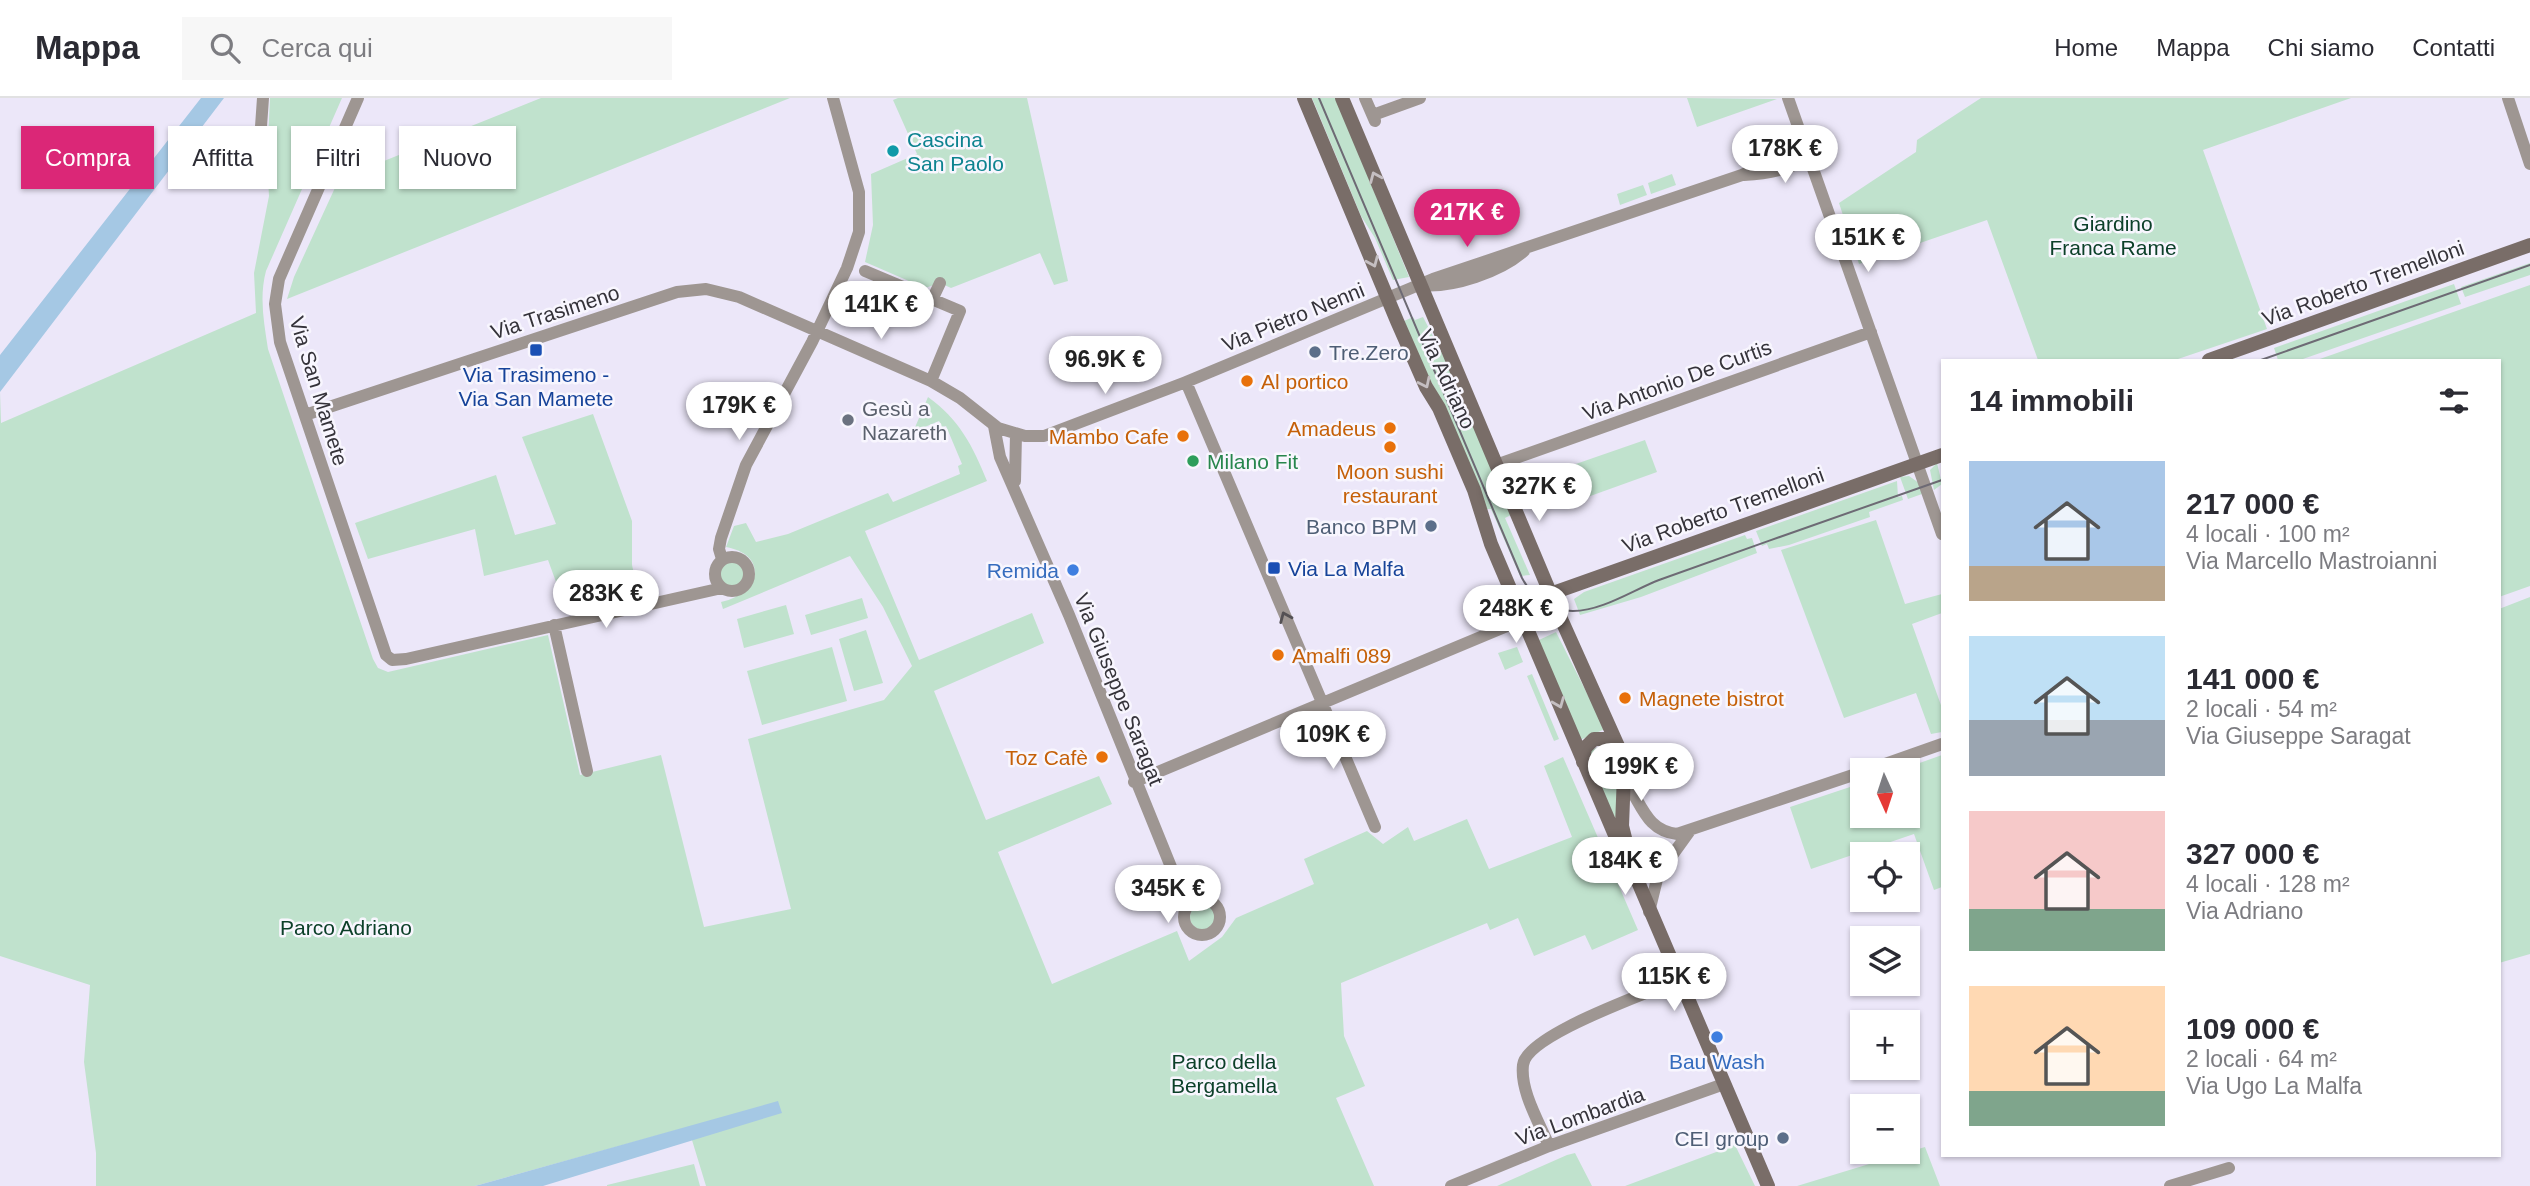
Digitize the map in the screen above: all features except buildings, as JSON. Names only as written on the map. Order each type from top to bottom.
[{"type":"street","points":[[262,126],[263,98]]},
{"type":"street","name":"Via San Mamete","points":[[358,98],[283,267],[276,294],[278,331],[384,650],[390,659],[406,659],[554,625]]},
{"type":"street","points":[[722,559],[719,549],[721,538],[746,465],[777,412],[817,331],[851,257],[860,220],[859,192],[833,98]]},
{"type":"street","name":"Via Adriano","points":[[1304,98],[1426,387],[1445,421],[1474,490],[1484,527],[1584,766],[1615,838],[1633,870]]},
{"type":"street","name":"Via Adriano","points":[[1342,98],[1550,594],[1618,746],[1625,781],[1622,826],[1633,870],[1768,1186]]},
{"type":"street","points":[[1365,98],[1374,118],[1420,98]]},
{"type":"street","points":[[1788,98],[1941,531]]},
{"type":"street","points":[[2508,98],[2530,164]]},
{"type":"street","name":"Via Pietro Nenni","points":[[1016,434],[1037,437],[1058,433],[1421,285],[1439,287],[1500,267],[1526,250],[1742,175],[1789,153],[1808,154]]},
{"type":"street","points":[[1521,237],[1526,250]]},
{"type":"street","name":"Via Roberto Tremelloni","points":[[2212,359],[2530,245]]},
{"type":"street","points":[[865,271],[960,311],[930,381]]},
{"type":"street","points":[[932,300],[940,283]]},
{"type":"street","name":"Via Trasimeno","points":[[305,415],[689,290],[728,293],[817,331]]},
{"type":"street","points":[[817,331],[930,381],[965,400],[994,426],[1016,434]]},
{"type":"street","name":"Via Antonio De Curtis","points":[[1496,465],[1871,332]]},
{"type":"street","points":[[1186,382],[1375,827]]},
{"type":"street","name":"Via Giuseppe Saragat","points":[[994,426],[998,450],[1015,485],[1134,782],[1184,899],[1190,904]]},
{"type":"street","name":"Via Giuseppe Saragat","points":[[1015,485],[1016,434]]},
{"type":"street","name":"Via Roberto Tremelloni","points":[[1523,615],[1550,594],[1941,455]]},
{"type":"street","points":[[587,771],[554,625],[693,593],[722,588],[740,589],[749,576],[748,567],[739,558],[722,559],[716,567],[715,577],[722,588]]},
{"type":"street","points":[[693,593],[715,577]]},
{"type":"street","points":[[1134,782],[1507,626],[1523,615]]},
{"type":"street","points":[[1584,766],[1583,751],[1591,740],[1605,738],[1618,746]]},
{"type":"street","points":[[1902,758],[1941,744]]},
{"type":"street","points":[[1625,781],[1651,824],[1668,833],[1689,832],[1850,776]]},
{"type":"street","points":[[1649,912],[1658,875],[1689,832]]},
{"type":"street","points":[[1549,1146],[1523,1080],[1523,1064],[1528,1052],[1556,1032],[1665,985]]},
{"type":"street","name":"Via Lombardia","points":[[1451,1186],[1549,1146],[1724,1084]]},
{"type":"street","points":[[2171,1186],[2229,1168]]},
{"type":"green space","name":"Parco Adriano","points":[[270,98],[342,98],[330,126],[291,126],[291,189],[302,189],[266,271],[263,310],[268,349],[373,659],[378,668],[388,672],[548,635],[580,775],[661,755],[704,927],[791,909],[748,739],[884,700],[912,666],[883,607],[850,556],[723,609],[721,602],[745,591],[755,574],[749,558],[740,551],[726,547],[734,526],[746,523],[756,542],[788,534],[888,493],[893,502],[960,474],[958,466],[962,464],[946,426],[942,427],[939,421],[913,432],[928,397],[957,424],[987,481],[865,531],[919,660],[1032,613],[1044,643],[934,691],[986,820],[1099,776],[1112,804],[998,852],[1052,984],[1177,931],[1189,961],[1222,937],[1236,918],[1314,884],[1304,859],[1367,831],[1383,844],[1408,827],[1414,841],[1467,819],[1489,869],[1572,837],[1544,766],[1563,757],[1638,930],[1592,950],[1585,935],[1534,956],[1518,918],[1490,930],[1487,923],[1341,983],[1344,1036],[1365,1086],[1336,1098],[1374,1186],[706,1186],[688,1127],[475,1186],[96,1186],[96,1153],[84,1062],[90,985],[0,956],[0,392],[1,423],[256,313],[254,273],[269,189],[277,189],[277,126],[269,126]]},
{"type":"green space","points":[[541,98],[790,98],[287,299],[294,277],[334,189],[385,189],[385,161],[399,155],[399,189],[516,189],[516,126],[471,126]]},
{"type":"green space","points":[[1027,98],[1068,281],[1054,285],[1040,253],[951,288],[940,283],[925,288],[865,262],[873,225],[871,174],[917,154],[893,100]]},
{"type":"green space","points":[[1312,98],[1336,98],[1409,277],[1393,280],[1375,238],[1361,216]]},
{"type":"green space","points":[[1687,98],[1777,99],[1697,127]]},
{"type":"green space","name":"Giardino Franca Rame","points":[[1981,98],[2351,98],[2203,150],[2267,329],[2178,359],[2038,359],[1987,220],[1859,264],[1839,203],[1916,152],[1917,140]]},
{"type":"green space","points":[[1672,174],[1676,185],[1651,194],[1648,183]]},
{"type":"green space","points":[[1643,185],[1647,195],[1620,205],[1617,194]]},
{"type":"green space","points":[[2530,263],[2530,275],[2465,297],[2461,287]]},
{"type":"green space","points":[[2454,284],[2461,304],[2303,359],[2278,359],[2274,348]]},
{"type":"green space","points":[[2530,285],[2530,586],[2501,596],[2501,359],[2320,359]]},
{"type":"green space","points":[[1413,317],[1415,320],[1423,317],[1450,369],[1511,515],[1505,518],[1530,575],[1520,576],[1491,509],[1487,509],[1446,408],[1429,378],[1404,321]]},
{"type":"green space","points":[[593,414],[632,521],[632,565],[639,596],[567,612],[548,560],[484,576],[475,529],[368,559],[355,523],[496,475],[515,535],[556,524],[522,437]]},
{"type":"green space","points":[[1645,440],[1657,472],[1582,499],[1570,466]]},
{"type":"green space","points":[[1937,463],[1941,485],[1934,490],[1930,470]]},
{"type":"green space","points":[[1909,476],[1919,483],[1922,494],[1908,499],[1900,477]]},
{"type":"green space","points":[[1897,481],[1898,497],[1902,496],[1903,500],[1869,512],[1870,517],[1789,545],[1769,549],[1767,544],[1762,546],[1756,531]]},
{"type":"green space","points":[[1876,520],[1905,604],[1941,594],[1941,613],[1912,624],[1941,705],[1941,732],[1931,734],[1916,693],[1844,718],[1781,550]]},
{"type":"green space","points":[[1745,535],[1747,539],[1752,538],[1757,553],[1641,597],[1580,615],[1574,599],[1584,592]]},
{"type":"green space","points":[[732,560],[742,564],[746,574],[742,584],[732,588],[722,584],[718,574],[722,564]]},
{"type":"green space","points":[[1491,592],[1497,607],[1478,616],[1472,600]]},
{"type":"green space","points":[[2530,597],[2530,954],[2501,962],[2501,608]]},
{"type":"green space","points":[[862,598],[868,618],[811,635],[805,615]]},
{"type":"green space","points":[[786,605],[794,634],[744,648],[737,619]]},
{"type":"green space","points":[[866,630],[883,683],[854,691],[839,639]]},
{"type":"green space","points":[[1556,632],[1605,729],[1580,740],[1539,640]]},
{"type":"green space","points":[[832,647],[847,701],[762,725],[747,671]]},
{"type":"green space","points":[[1517,647],[1523,662],[1505,670],[1498,653]]},
{"type":"green space","points":[[1532,674],[1559,739],[1554,741],[1527,676]]},
{"type":"green space","points":[[1605,745],[1612,751],[1619,769],[1617,822],[1588,763],[1591,750]]},
{"type":"green space","points":[[1941,755],[1941,887],[1934,890],[1920,851],[1920,842],[1917,842],[1914,834],[1890,842],[1850,842],[1850,856],[1811,869],[1790,807],[1850,787],[1850,828],[1920,828],[1920,763]]},
{"type":"green space","points":[[1203,904],[1212,908],[1216,917],[1212,926],[1203,930],[1194,926],[1190,917],[1194,908]]},
{"type":"green space","points":[[1735,1145],[1755,1186],[1625,1186]]},
{"type":"green space","points":[[1925,1147],[1940,1186],[1797,1186],[1869,1164],[1920,1164],[1920,1149]]},
{"type":"green space","points":[[1575,1153],[1592,1186],[1497,1186],[1567,1155]]},
{"type":"green space","points":[[694,1164],[700,1186],[607,1186],[607,1185]]},
{"type":"water","points":[[201,98],[224,98],[203,126],[179,126]]},
{"type":"water","points":[[168,140],[168,172],[0,392],[0,355],[130,189],[154,189],[154,158]]},
{"type":"water","points":[[778,1101],[782,1113],[543,1186],[475,1186]]},
{"type":"tram line","points":[[1319,98],[1522,578],[1543,602],[1557,609],[1573,611],[1595,608],[1659,580],[1941,480]]},
{"type":"tram line","points":[[2264,359],[2530,265]]},
{"type":"place","name":"Cascina San Paolo","points":[[893,151]]},
{"type":"place","name":"Via Trasimeno - Via San Mamete","points":[[536,350]]},
{"type":"place","name":"Tre.Zero","points":[[1315,352]]},
{"type":"place","name":"Al portico","points":[[1247,381]]},
{"type":"place","name":"Gesù a Nazareth","points":[[848,420]]},
{"type":"place","name":"Amadeus","points":[[1390,428]]},
{"type":"place","name":"Mambo Cafe","points":[[1183,436]]},
{"type":"place","name":"Moon sushi restaurant","points":[[1390,447]]},
{"type":"place","name":"Milano Fit","points":[[1193,461]]},
{"type":"place","name":"Banco BPM","points":[[1431,526]]},
{"type":"place","name":"Via La Malfa","points":[[1274,568]]},
{"type":"place","name":"Remida","points":[[1073,570]]},
{"type":"place","name":"Amalfi 089","points":[[1278,655]]},
{"type":"place","name":"Magnete bistrot","points":[[1625,698]]},
{"type":"place","name":"Toz Cafè","points":[[1102,757]]},
{"type":"place","name":"Bau Wash","points":[[1717,1037]]},
{"type":"place","name":"CEI group","points":[[1783,1138]]},
{"type":"park label","name":"Parco della Bergamella","points":[[1224,1073]]}]
